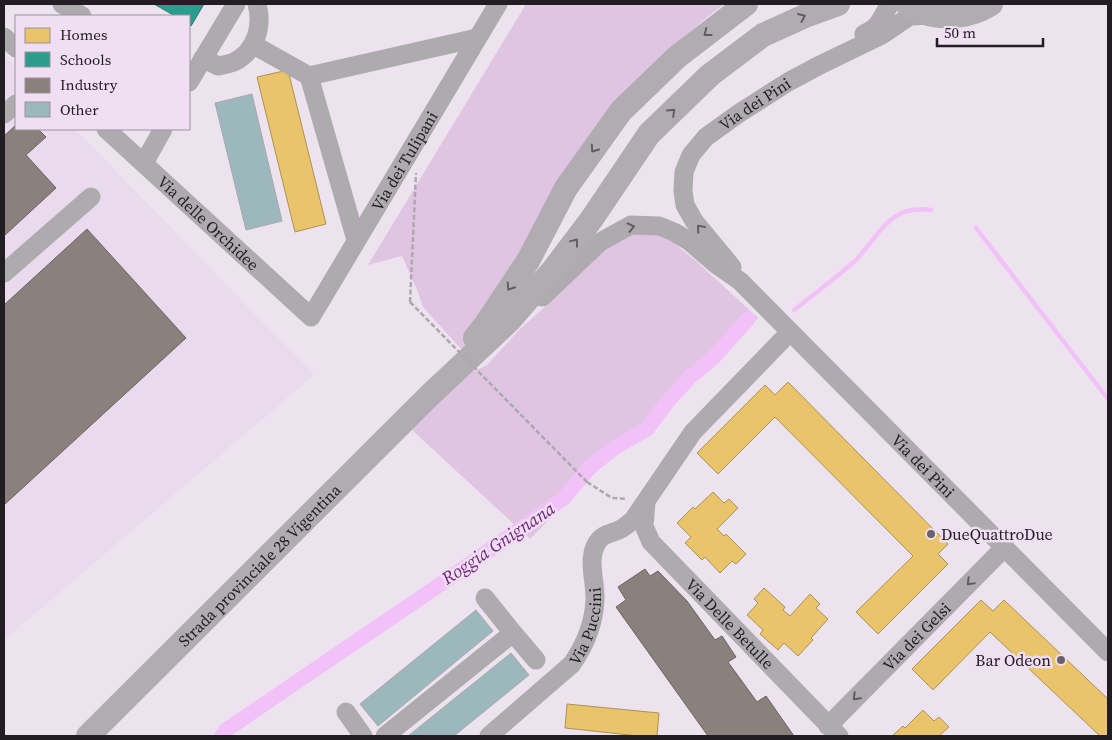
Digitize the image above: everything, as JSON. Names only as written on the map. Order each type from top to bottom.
[{"type":"main road","points":[[431,394],[486,324],[528,261],[566,188],[621,111],[677,57],[746,4]]},
{"type":"main road","points":[[431,394],[510,320],[553,270],[586,227],[649,134],[710,75],[764,34],[838,4]]},
{"type":"main road","points":[[907,4],[931,15],[948,17],[965,15],[991,4]]},
{"type":"main road","name":"Strada provinciale 28 Vigentina","points":[[88,736],[431,394]]},
{"type":"street","points":[[62,4],[80,15]]},
{"type":"street","points":[[190,79],[236,4]]},
{"type":"street","points":[[203,58],[218,66],[234,62],[254,45],[258,35],[260,16],[257,4]]},
{"type":"street","name":"Via dei Tulipani","points":[[311,317],[498,4]]},
{"type":"street","name":"Via dei Pini","points":[[689,241],[682,226],[677,205],[676,184],[683,153],[706,122],[787,70],[873,29],[882,20],[890,4]]},
{"type":"street","name":"Via dei Pini","points":[[740,281],[729,262],[694,221],[685,205],[683,192],[684,172],[690,156],[706,137],[788,82],[882,35],[910,16],[931,15]]},
{"type":"street","points":[[4,37],[15,47]]},
{"type":"street","points":[[254,45],[309,76],[478,38]]},
{"type":"street","points":[[309,76],[356,240]]},
{"type":"street","points":[[4,114],[15,105]]},
{"type":"street","name":"Via delle Orchidee","points":[[107,130],[311,317]]},
{"type":"street","points":[[144,163],[162,130]]},
{"type":"street","points":[[4,273],[91,197]]},
{"type":"street","name":"Via dei Pini","points":[[510,320],[543,296],[600,242],[631,225],[659,226],[674,232],[689,241],[717,265],[740,281],[1108,652]]},
{"type":"street","name":"Via Puccini","points":[[489,736],[572,664],[581,651],[591,628],[595,598],[592,572],[594,553],[599,540],[610,532],[620,530],[633,520],[693,432],[790,332]]},
{"type":"street","name":"Via Delle Betulle","points":[[646,501],[644,526],[651,542],[833,731]]},
{"type":"street","name":"Via dei Gelsi","points":[[833,731],[1005,547]]},
{"type":"street","points":[[486,598],[536,660]]},
{"type":"street","points":[[385,736],[514,633]]},
{"type":"street","points":[[346,712],[363,736]]},
{"type":"path","points":[[401,166],[416,173],[410,302],[587,482],[612,498],[646,501]]},
{"type":"shaded area","points":[[526,4],[724,4],[701,22],[650,70],[462,350],[423,307],[402,256],[368,265]]},
{"type":"shaded area","points":[[4,55],[15,67],[15,130],[76,130],[314,375],[4,640]]},
{"type":"shaded area","points":[[652,233],[671,241],[695,260],[758,318],[692,380],[645,435],[619,449],[530,539],[412,430],[466,375],[487,365],[520,329],[545,307],[592,258],[630,234]]},
{"type":"building: Homes","points":[[288,70],[326,224],[295,232],[257,77]]},
{"type":"building: Homes","points":[[788,382],[948,544],[938,554],[948,564],[878,634],[856,612],[913,556],[775,417],[718,474],[697,453],[765,385],[775,395]]},
{"type":"building: Homes","points":[[713,492],[724,503],[729,499],[738,508],[717,529],[724,536],[726,534],[746,554],[736,564],[732,561],[720,573],[705,557],[702,560],[685,543],[691,537],[677,523],[693,507],[695,509]]},
{"type":"building: Homes","points":[[764,588],[785,607],[783,610],[790,616],[810,594],[820,604],[816,608],[828,619],[811,638],[813,640],[798,656],[784,643],[778,650],[760,634],[763,630],[747,615],[758,603],[754,599]]},
{"type":"building: Homes","points":[[981,600],[993,611],[1004,600],[1108,699],[1108,736],[1100,736],[990,632],[933,690],[912,669]]},
{"type":"building: Homes","points":[[567,704],[659,713],[657,736],[639,736],[565,728]]},
{"type":"building: Homes","points":[[923,710],[934,721],[939,717],[949,727],[939,736],[892,736],[903,726],[905,728]]},
{"type":"building: Schools","points":[[154,4],[204,4],[191,26],[190,15],[173,15]]},
{"type":"building: Industry","points":[[15,126],[15,130],[39,130],[46,137],[26,155],[56,188],[4,236],[4,136]]},
{"type":"building: Industry","points":[[87,229],[186,338],[4,505],[4,305]]},
{"type":"building: Industry","points":[[645,569],[650,576],[658,571],[687,601],[715,640],[722,636],[736,657],[728,662],[757,702],[766,696],[794,736],[708,736],[616,607],[626,600],[618,587]]},
{"type":"building: Other","points":[[252,94],[282,221],[246,230],[215,103]]},
{"type":"building: Other","points":[[476,610],[493,631],[378,726],[360,704]]},
{"type":"building: Other","points":[[511,653],[529,675],[454,736],[408,736]]},
{"type":"waterway","points":[[794,310],[855,261],[886,224],[895,217],[916,209],[931,210]]},
{"type":"waterway","points":[[976,228],[1108,399]]},
{"type":"waterway","name":"Roggia Gnignana","points":[[222,736],[226,730],[564,498],[590,467],[614,448],[647,429],[668,401],[690,377],[714,357],[748,319]]},
{"type":"place","name":"DueQuattroDue","points":[[931,534]]},
{"type":"place","name":"Bar Odeon","points":[[1061,660]]}]
